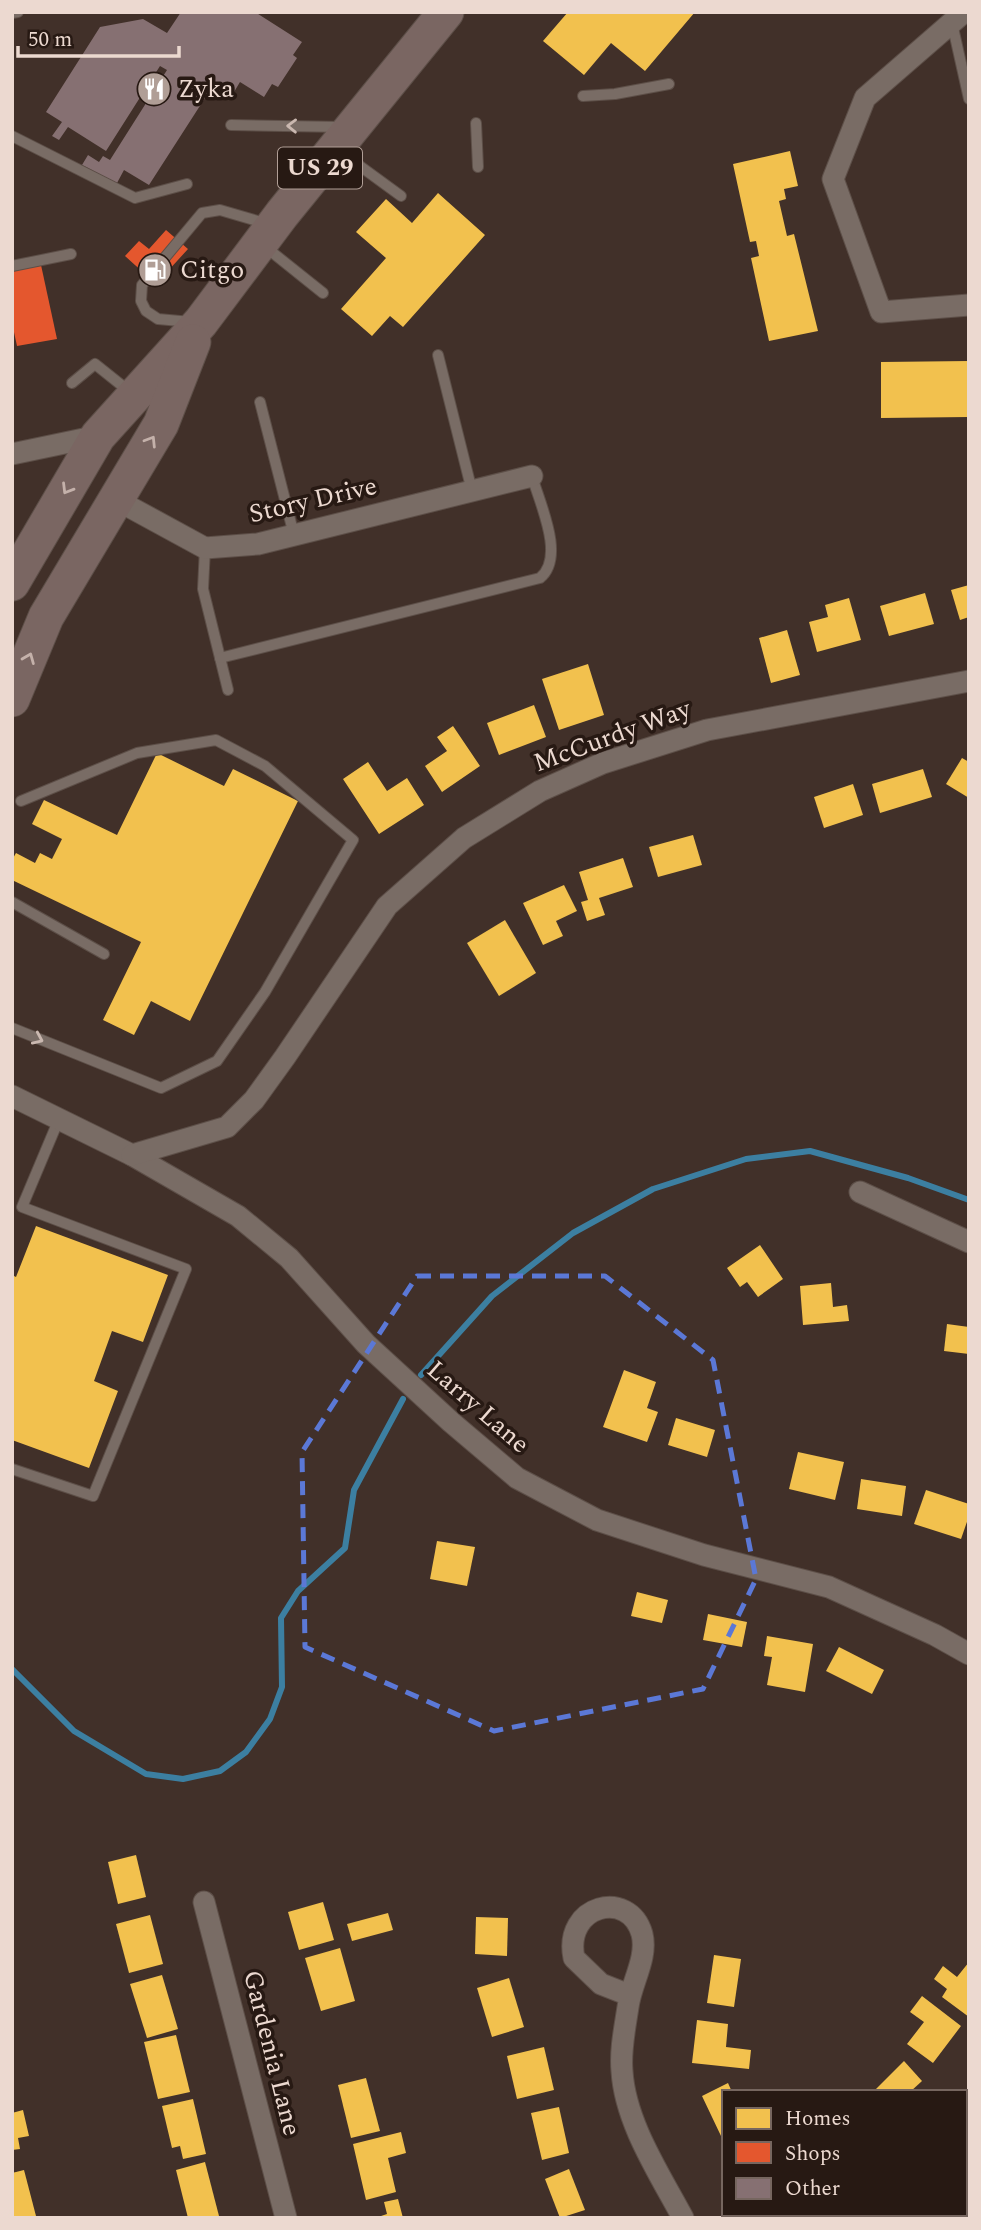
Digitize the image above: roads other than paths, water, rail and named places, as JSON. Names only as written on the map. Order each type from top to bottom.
[{"type":"highway","name":"US 29","points":[[12,583],[98,436],[201,322],[442,13]]},
{"type":"highway","name":"US 29","points":[[12,699],[46,617],[161,425],[201,322]]},
{"type":"street","points":[[958,18],[866,98],[833,179],[880,312],[969,305]]},
{"type":"street","points":[[12,454],[98,436]]},
{"type":"street","name":"Story Drive","points":[[205,548],[258,544],[532,476]]},
{"type":"street","points":[[115,499],[205,548]]},
{"type":"street","name":"McCurdy Way","points":[[132,1155],[227,1127],[254,1100],[387,906],[464,838],[540,791],[603,763],[707,730],[969,681]]},
{"type":"street","name":"Larry Lane","points":[[12,1096],[132,1155],[238,1216],[289,1258],[366,1344],[517,1478],[597,1520],[704,1555],[829,1587],[935,1635],[969,1654]]},
{"type":"street","points":[[860,1192],[969,1242]]},
{"type":"street","name":"Gardenia Lane","points":[[204,1902],[286,2218]]},
{"type":"street","points":[[629,1995],[622,2051],[624,2089],[638,2128],[683,2218]]},
{"type":"lane","points":[[12,13],[18,12]]},
{"type":"lane","points":[[958,18],[969,99]]},
{"type":"lane","points":[[583,96],[669,85]]},
{"type":"lane","points":[[476,123],[478,167]]},
{"type":"lane","points":[[231,125],[344,138],[401,196]]},
{"type":"lane","points":[[12,136],[135,198],[187,184]]},
{"type":"lane","points":[[201,322],[159,319],[146,311],[141,301],[142,285],[202,214],[220,210],[267,234],[323,293]]},
{"type":"lane","points":[[12,266],[71,254]]},
{"type":"lane","points":[[438,355],[472,491]]},
{"type":"lane","points":[[72,383],[95,364],[134,396]]},
{"type":"lane","points":[[260,402],[295,535]]},
{"type":"lane","points":[[220,657],[540,578],[551,563],[551,546],[532,476]]},
{"type":"lane","points":[[205,548],[203,589],[228,690]]},
{"type":"lane","points":[[12,1028],[161,1088],[217,1060],[265,992],[353,840],[265,766],[216,740],[137,753],[21,801]]},
{"type":"lane","points":[[12,902],[104,954]]},
{"type":"lane","points":[[12,1469],[93,1496],[186,1269],[23,1207],[59,1119]]},
{"type":"waterway","points":[[421,1375],[492,1296],[573,1233],[653,1189],[746,1159],[810,1151],[908,1178],[969,1200]]},
{"type":"waterway","points":[[12,1669],[74,1731],[146,1774],[183,1779],[220,1771],[246,1752],[270,1719],[282,1687],[281,1618],[298,1591],[345,1548],[354,1490],[403,1399]]},
{"type":"place","name":"Zyka","points":[[154,89]]},
{"type":"place","name":"Citgo","points":[[155,270]]}]
